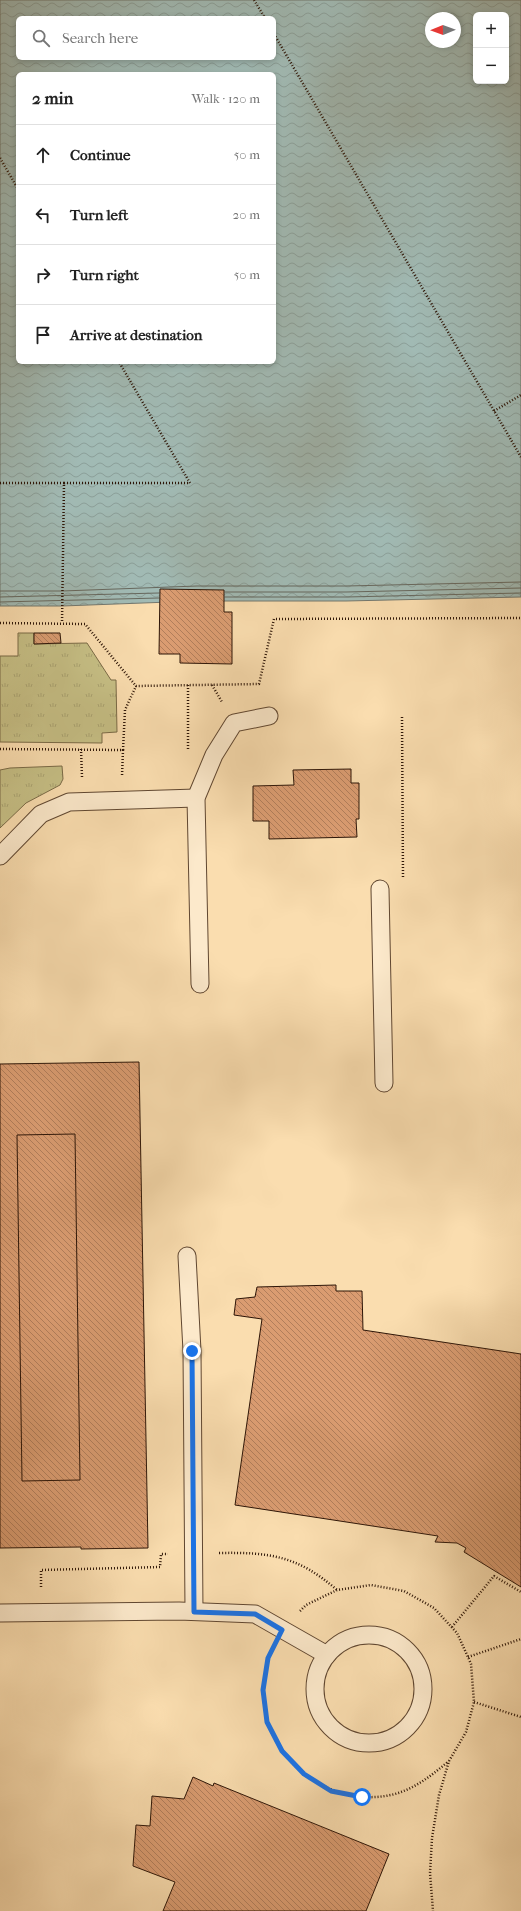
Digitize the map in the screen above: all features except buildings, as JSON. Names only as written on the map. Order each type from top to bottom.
[{"type":"lane","points":[[200,984],[196,798],[214,755],[234,723],[269,716]]},
{"type":"lane","points":[[0,856],[41,814],[69,802],[196,798]]},
{"type":"lane","points":[[380,889],[384,1083]]},
{"type":"lane","points":[[186,1256],[192,1351],[194,1612]]},
{"type":"lane","points":[[0,1613],[194,1612],[255,1614],[327,1655]]},
{"type":"lane","points":[[377,1635],[395,1641],[410,1652],[420,1669],[424,1687],[422,1704],[415,1720],[403,1733],[388,1741],[377,1743],[354,1742],[339,1735],[326,1723],[318,1708],[315,1690],[318,1672],[327,1655],[341,1643],[358,1636],[377,1635]]},
{"type":"path","points":[[254,0],[264,16]]},
{"type":"path","points":[[276,37],[521,457]]},
{"type":"path","points":[[0,158],[16,186]]},
{"type":"path","points":[[0,483],[190,483],[120,364]]},
{"type":"path","points":[[494,411],[521,395]]},
{"type":"path","points":[[62,622],[64,483]]},
{"type":"path","points":[[136,686],[259,684],[274,619],[521,618]]},
{"type":"path","points":[[0,623],[62,622],[85,624],[136,686]]},
{"type":"path","points":[[188,685],[188,756]]},
{"type":"path","points":[[122,779],[125,710],[136,686]]},
{"type":"path","points":[[402,717],[403,881]]},
{"type":"path","points":[[0,749],[123,750]]},
{"type":"path","points":[[41,1592],[41,1570],[160,1567],[161,1554],[240,1552],[272,1555],[301,1564],[320,1576],[337,1590]]},
{"type":"path","points":[[452,1627],[494,1576],[521,1592]]},
{"type":"path","points":[[371,1585],[404,1591],[434,1608],[452,1627],[457,1633],[471,1664],[474,1702],[466,1732],[448,1761],[424,1782],[394,1794],[362,1797],[331,1791],[304,1774],[282,1751],[267,1722],[263,1690],[268,1658],[282,1630],[306,1605],[337,1590],[371,1585]]},
{"type":"path","points":[[468,1657],[521,1639]]},
{"type":"path","points":[[474,1702],[521,1716]]},
{"type":"path","points":[[433,1911],[430,1873],[432,1838],[439,1796],[448,1761]]},
{"type":"green space","points":[[18,633],[34,633],[34,644],[87,643],[111,680],[116,680],[117,732],[102,733],[102,743],[0,742],[0,656],[18,656]]},
{"type":"green space","points":[[62,766],[63,779],[60,785],[26,803],[0,828],[0,770],[10,768]]},
{"type":"water","points":[[0,0],[521,0],[521,597],[346,601],[197,601],[62,606],[0,606]]},
{"type":"route","points":[[192,1351],[194,1612],[255,1614],[282,1630],[268,1658],[263,1690],[267,1722],[282,1751],[304,1774],[331,1791],[362,1797]]}]
